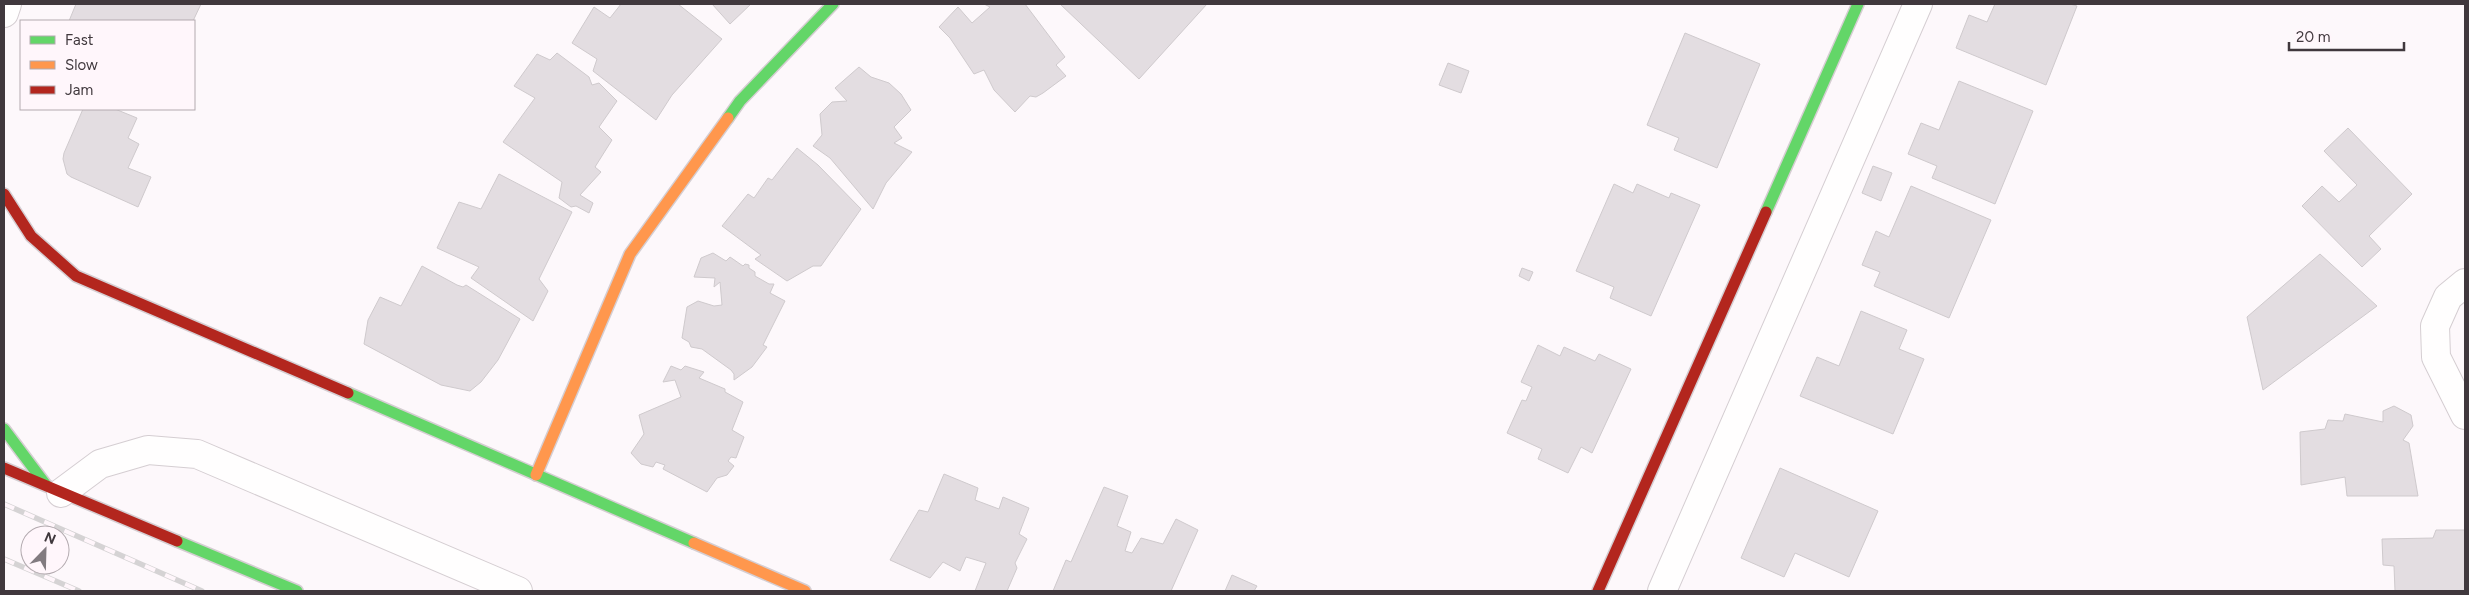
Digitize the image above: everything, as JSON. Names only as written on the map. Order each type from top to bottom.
[{"type":"street","points":[[4,13],[7,4]]},
{"type":"street","points":[[536,475],[630,254],[740,101],[833,4]]},
{"type":"street","points":[[1598,591],[1858,4]]},
{"type":"street","points":[[1662,591],[1918,4]]},
{"type":"street","points":[[4,194],[31,236],[76,276],[805,591]]},
{"type":"street","points":[[2465,283],[2448,297],[2436,326],[2436,357],[2465,415]]},
{"type":"street","points":[[4,429],[54,490]]},
{"type":"street","points":[[54,490],[100,464],[148,450],[197,454],[518,591]]},
{"type":"street","points":[[4,468],[297,591]]},
{"type":"building","points":[[76,4],[201,4],[193,20],[69,20]]},
{"type":"building","points":[[621,4],[678,4],[722,39],[672,95],[656,120],[593,71],[597,59],[572,43],[594,7],[610,18]]},
{"type":"building","points":[[712,4],[751,4],[730,24]]},
{"type":"building","points":[[984,4],[1025,4],[1065,57],[1056,65],[1066,76],[1036,97],[1030,96],[1015,112],[994,90],[984,70],[974,74],[950,38],[939,27],[958,7],[972,23],[990,7]]},
{"type":"building","points":[[1060,4],[1207,4],[1139,79]]},
{"type":"building","points":[[1995,4],[2070,4],[2077,6],[2046,85],[1956,48],[1969,15],[1987,22]]},
{"type":"building","points":[[1685,33],[1760,64],[1717,168],[1674,150],[1679,138],[1647,125]]},
{"type":"building","points":[[557,53],[589,77],[592,85],[599,83],[617,101],[599,127],[612,140],[595,167],[601,172],[580,195],[593,203],[589,213],[576,206],[571,207],[559,198],[562,182],[503,142],[535,98],[514,86],[537,54],[550,60]]},
{"type":"building","points":[[1448,63],[1469,71],[1461,93],[1439,85]]},
{"type":"building","points":[[859,67],[871,77],[889,83],[901,94],[911,110],[894,127],[902,138],[894,143],[912,152],[886,183],[873,209],[830,158],[813,146],[822,135],[820,114],[832,102],[847,101],[835,88]]},
{"type":"building","points":[[1959,81],[2033,111],[1995,204],[1932,178],[1937,166],[1908,154],[1921,123],[1939,130]]},
{"type":"building","points":[[83,110],[117,110],[137,118],[128,138],[139,144],[128,168],[151,177],[138,207],[71,177],[67,174],[63,159]]},
{"type":"building","points":[[2348,128],[2412,194],[2369,236],[2381,249],[2362,267],[2302,206],[2322,186],[2339,202],[2357,185],[2324,151]]},
{"type":"building","points":[[797,148],[818,165],[861,209],[821,266],[813,266],[787,281],[755,259],[761,255],[722,226],[748,194],[754,198],[768,178],[772,180]]},
{"type":"building","points":[[1873,166],[1892,173],[1881,201],[1862,193]]},
{"type":"building","points":[[499,174],[572,212],[539,279],[548,291],[533,321],[471,278],[479,267],[437,248],[459,202],[481,209]]},
{"type":"building","points":[[1614,184],[1633,193],[1637,184],[1669,198],[1671,193],[1700,205],[1651,316],[1610,298],[1614,287],[1576,271]]},
{"type":"building","points":[[1911,186],[1991,220],[1949,318],[1874,286],[1880,272],[1862,265],[1876,231],[1889,237]]},
{"type":"building","points":[[713,253],[726,261],[730,257],[743,266],[745,264],[749,265],[749,268],[755,272],[755,276],[769,284],[774,284],[770,293],[785,301],[763,345],[767,347],[752,367],[734,380],[734,374],[731,370],[702,349],[691,347],[689,342],[682,338],[687,307],[698,301],[714,306],[722,305],[720,282],[714,287],[715,278],[694,277],[701,258]]},
{"type":"building","points":[[2320,254],[2377,306],[2263,390],[2247,317]]},
{"type":"building","points":[[422,266],[457,285],[463,287],[466,285],[520,319],[498,360],[481,382],[470,391],[441,385],[364,344],[368,320],[380,297],[401,306]]},
{"type":"building","points":[[1522,268],[1533,272],[1529,281],[1519,276]]},
{"type":"building","points":[[1861,311],[1907,330],[1899,349],[1924,359],[1893,434],[1800,396],[1817,357],[1839,366]]},
{"type":"building","points":[[1538,345],[1560,356],[1564,347],[1595,361],[1599,354],[1631,369],[1592,453],[1581,447],[1568,473],[1538,459],[1542,449],[1507,433],[1522,400],[1526,401],[1532,387],[1521,382]]},
{"type":"building","points":[[671,366],[681,370],[685,366],[704,372],[699,378],[725,389],[725,392],[743,402],[732,430],[744,437],[736,458],[731,457],[728,461],[734,466],[727,475],[717,478],[707,492],[663,469],[665,465],[656,462],[653,467],[641,464],[631,453],[644,434],[639,415],[681,397],[675,380],[663,382]]},
{"type":"building","points":[[2394,406],[2411,415],[2413,426],[2403,440],[2409,443],[2418,496],[2347,496],[2345,477],[2301,485],[2300,432],[2325,429],[2328,420],[2343,421],[2345,414],[2383,422],[2383,411]]},
{"type":"building","points":[[1780,468],[1878,511],[1849,577],[1795,553],[1784,577],[1741,558]]},
{"type":"building","points":[[944,474],[978,488],[975,500],[999,509],[1003,497],[1029,508],[1019,534],[1027,539],[1015,563],[1017,568],[1007,591],[975,591],[986,563],[966,557],[960,571],[943,562],[930,578],[890,560],[919,510],[928,512]]},
{"type":"building","points":[[1104,487],[1128,496],[1117,526],[1131,532],[1125,551],[1132,553],[1141,538],[1163,544],[1176,519],[1198,530],[1171,591],[1053,591],[1066,560],[1071,562]]},
{"type":"building","points":[[2436,530],[2465,530],[2465,591],[2395,591],[2394,566],[2383,565],[2382,539],[2433,538]]},
{"type":"building","points":[[1232,575],[1257,586],[1254,591],[1225,591]]},
{"type":"railway","points":[[4,504],[202,591]]},
{"type":"railway","points":[[4,559],[79,591]]},
{"type":"traffic: fast","points":[[728,118],[740,101],[833,4]]},
{"type":"traffic: fast","points":[[1766,212],[1858,4]]},
{"type":"traffic: fast","points":[[348,393],[694,543]]},
{"type":"traffic: fast","points":[[4,429],[46,485]]},
{"type":"traffic: fast","points":[[177,541],[297,591]]},
{"type":"traffic: slow","points":[[536,475],[630,254],[728,118]]},
{"type":"traffic: slow","points":[[694,543],[805,591]]},
{"type":"traffic: jam","points":[[4,194],[31,236],[76,276],[348,393]]},
{"type":"traffic: jam","points":[[1598,591],[1766,212]]},
{"type":"traffic: jam","points":[[4,468],[177,541]]}]
